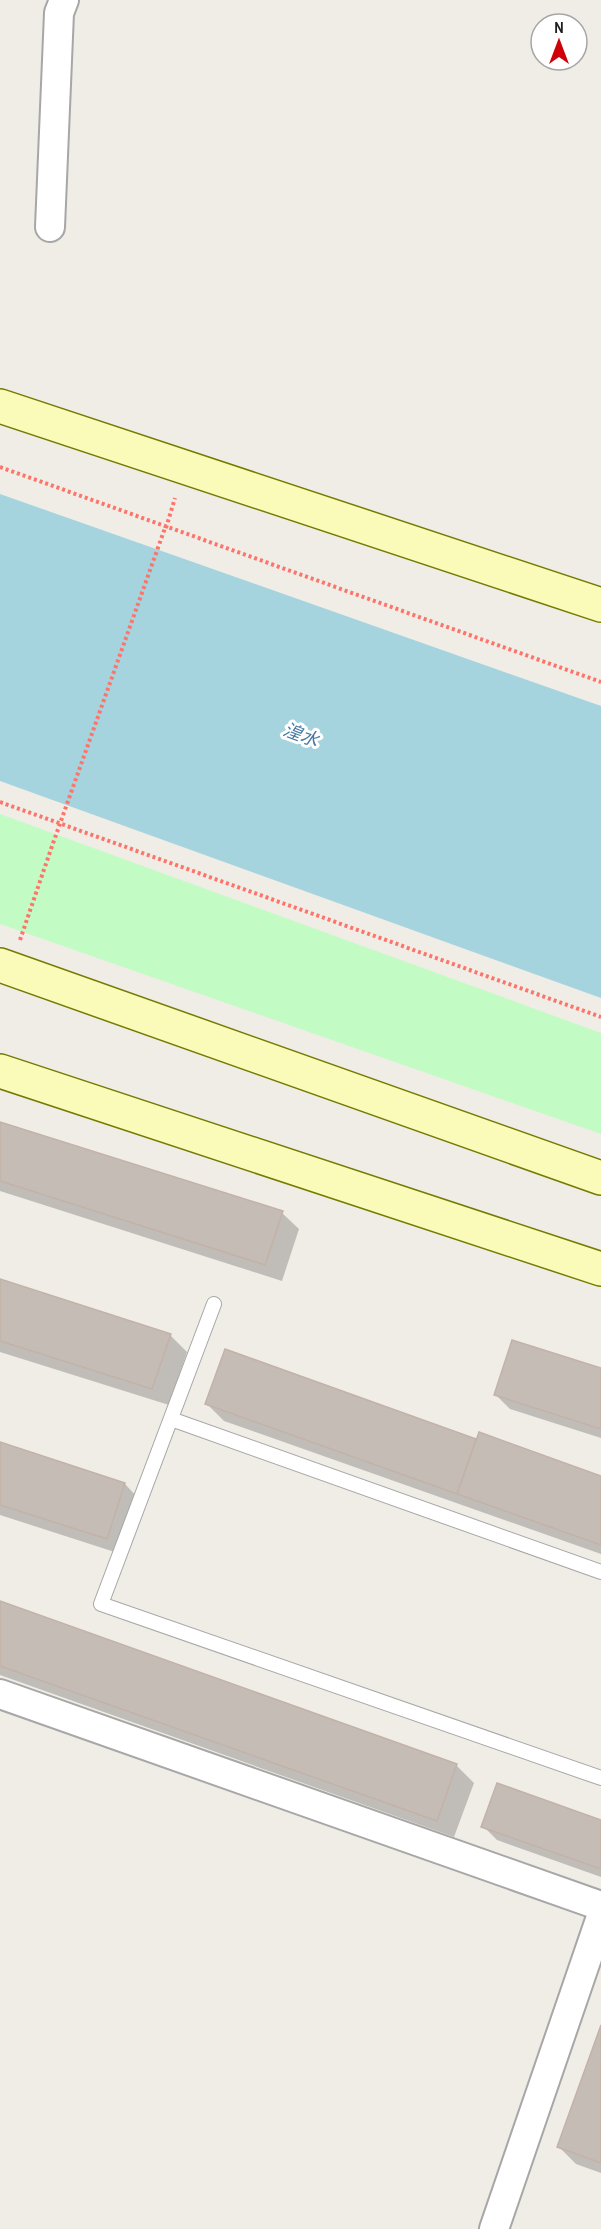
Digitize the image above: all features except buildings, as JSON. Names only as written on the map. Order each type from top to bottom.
[{"type":"main road","points":[[0,406],[601,605]]},
{"type":"main road","points":[[5,967],[601,1178]]},
{"type":"main road","points":[[0,1071],[601,1269]]},
{"type":"street","points":[[50,227],[59,13],[64,0]]},
{"type":"street","points":[[0,1694],[601,1906]]},
{"type":"street","points":[[494,2229],[601,1917]]},
{"type":"lane","points":[[214,1304],[101,1604],[601,1778]]},
{"type":"lane","points":[[171,1419],[601,1572]]},
{"type":"path","points":[[0,467],[165,528],[601,681]]},
{"type":"path","points":[[5,967],[51,849],[165,528]]},
{"type":"path","points":[[0,802],[601,1017]]},
{"type":"green space","points":[[0,814],[601,1033],[601,1134],[0,924]]},
{"type":"water","name":"湟水","points":[[0,494],[601,706],[601,998],[0,781]]}]
